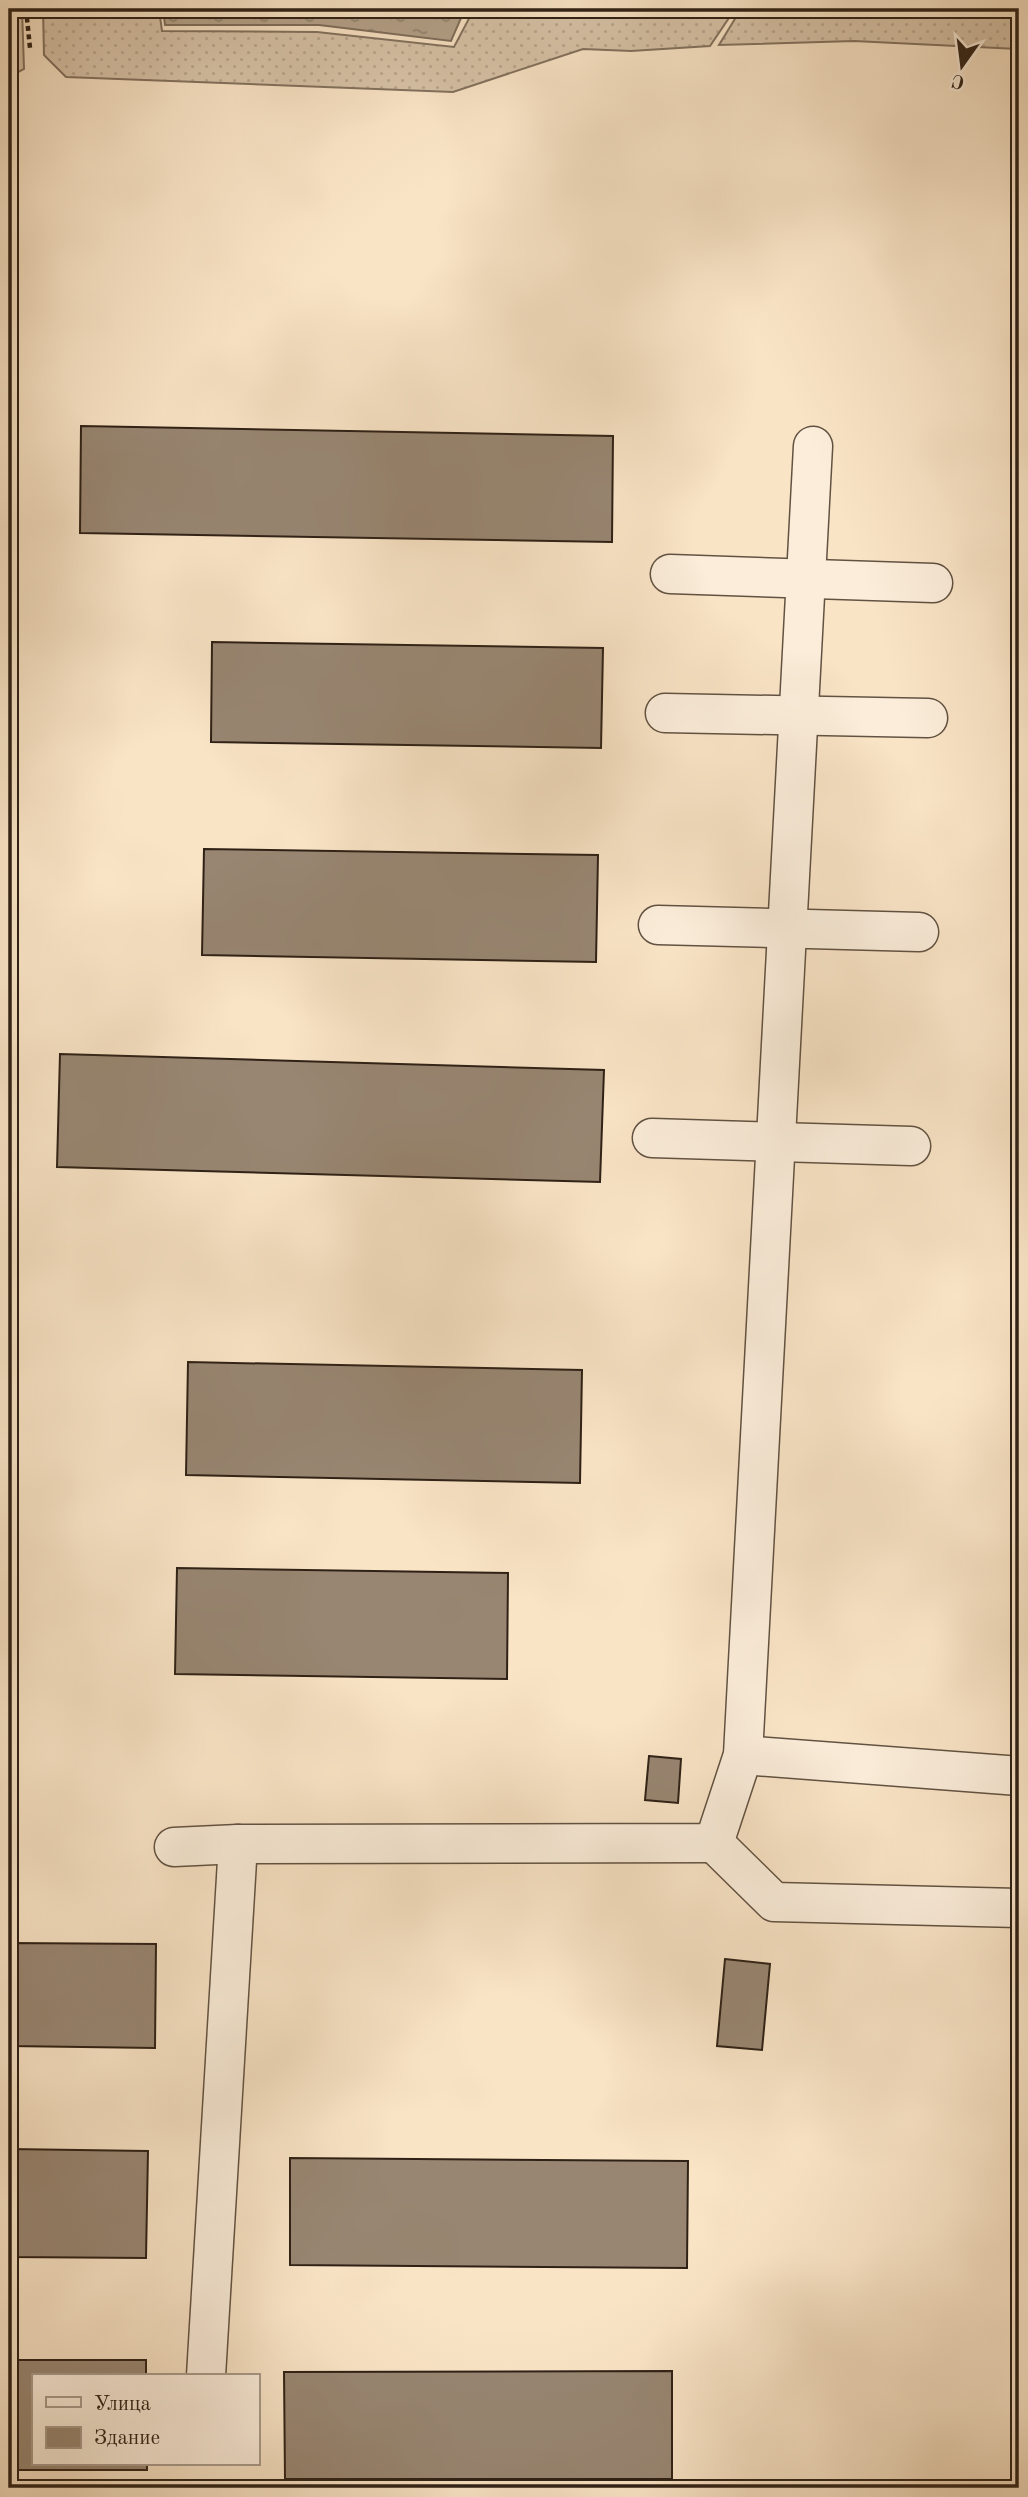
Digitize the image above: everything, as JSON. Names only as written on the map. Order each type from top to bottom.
[{"type":"lane","points":[[714,1843],[743,1755],[813,446]]},
{"type":"lane","points":[[670,574],[933,583]]},
{"type":"lane","points":[[665,713],[928,718]]},
{"type":"lane","points":[[658,925],[919,932]]},
{"type":"lane","points":[[652,1138],[911,1146]]},
{"type":"lane","points":[[743,1755],[1019,1776]]},
{"type":"lane","points":[[174,1847],[238,1844],[714,1843],[774,1902],[1019,1908]]},
{"type":"lane","points":[[206,2374],[238,1844]]},
{"type":"path","points":[[26,9],[30,48]]},
{"type":"shaded area","points":[[9,9],[22,9],[24,69],[9,77]]},
{"type":"shaded area","points":[[43,9],[159,9],[162,31],[317,32],[454,47],[474,9],[735,9],[710,46],[631,51],[583,49],[453,92],[66,77],[44,55]]},
{"type":"shaded area","points":[[741,9],[1019,9],[1019,49],[854,41],[719,45]]},
{"type":"water","points":[[163,9],[465,9],[451,41],[319,25],[165,25]]},
{"type":"building","points":[[81,426],[613,436],[612,542],[80,533]]},
{"type":"building","points":[[212,642],[603,648],[601,748],[211,742]]},
{"type":"building","points":[[204,849],[598,855],[596,962],[202,955]]},
{"type":"building","points":[[60,1054],[604,1070],[600,1182],[57,1167]]},
{"type":"building","points":[[188,1362],[582,1370],[580,1483],[186,1475]]},
{"type":"building","points":[[177,1568],[508,1573],[507,1679],[175,1674]]},
{"type":"building","points":[[649,1756],[681,1759],[678,1803],[645,1800]]},
{"type":"building","points":[[9,1943],[156,1944],[155,2048],[9,2046]]},
{"type":"building","points":[[725,1959],[770,1964],[762,2050],[717,2046]]},
{"type":"building","points":[[9,2149],[148,2151],[146,2258],[9,2257]]},
{"type":"building","points":[[290,2158],[688,2161],[687,2268],[290,2265]]},
{"type":"building","points":[[9,2360],[146,2360],[146,2374],[32,2374],[32,2466],[147,2466],[147,2470],[9,2470]]},
{"type":"building","points":[[672,2371],[672,2479],[285,2479],[284,2372]]}]
